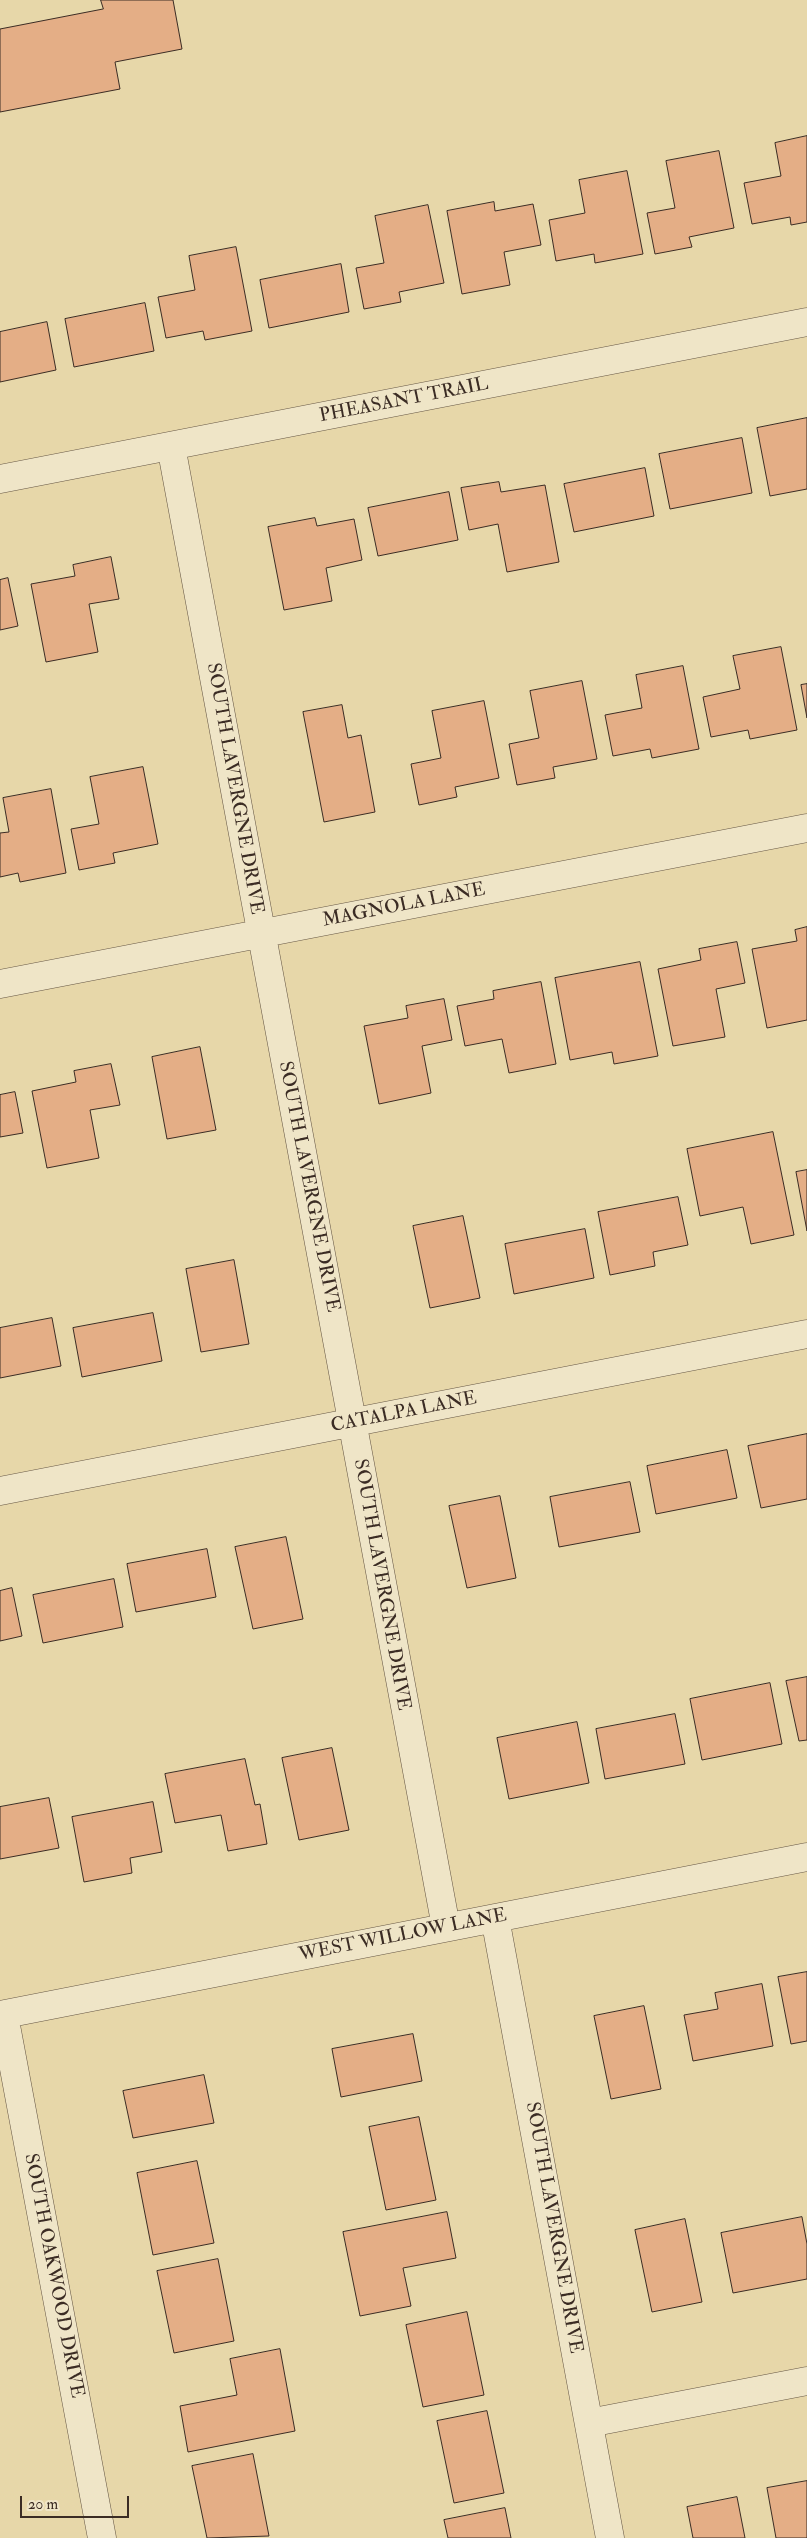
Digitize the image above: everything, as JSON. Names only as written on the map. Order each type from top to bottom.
[{"type":"street","name":"PHEASANT TRAIL","points":[[0,480],[807,322]]},
{"type":"street","name":"SOUTH LAVERGNE DRIVE","points":[[171,446],[446,1927]]},
{"type":"street","name":"MAGNOLA LANE","points":[[0,984],[807,828]]},
{"type":"street","name":"CATALPA LANE","points":[[0,1491],[807,1334]]},
{"type":"street","name":"WEST WILLOW LANE","points":[[2,2015],[807,1858]]},
{"type":"street","name":"SOUTH LAVERGNE DRIVE","points":[[495,1918],[610,2538]]},
{"type":"street","name":"SOUTH OAKWOOD DRIVE","points":[[2,2015],[102,2538]]},
{"type":"street","points":[[589,2423],[807,2381]]},
{"type":"building","points":[[101,0],[173,0],[182,49],[115,62],[120,89],[0,112],[0,29],[103,9]]},
{"type":"building","points":[[807,136],[807,222],[791,225],[790,217],[752,224],[744,183],[781,176],[775,143]]},
{"type":"building","points":[[719,151],[734,228],[689,237],[692,247],[655,254],[647,213],[675,208],[666,161]]},
{"type":"building","points":[[627,171],[643,254],[595,263],[594,254],[556,261],[549,220],[585,213],[579,180]]},
{"type":"building","points":[[494,202],[495,211],[533,204],[541,245],[504,252],[510,285],[462,294],[447,211]]},
{"type":"building","points":[[428,205],[444,283],[399,292],[401,302],[364,309],[356,268],[384,263],[375,216]]},
{"type":"building","points":[[236,247],[252,331],[205,340],[203,331],[166,338],[158,297],[195,290],[189,256]]},
{"type":"building","points":[[341,264],[349,312],[269,328],[260,280]]},
{"type":"building","points":[[145,303],[154,351],[74,367],[65,319]]},
{"type":"building","points":[[47,322],[56,370],[0,382],[0,332]]},
{"type":"building","points":[[807,418],[807,489],[770,496],[757,428]]},
{"type":"building","points":[[742,438],[752,493],[670,509],[659,454]]},
{"type":"building","points":[[645,468],[654,516],[574,532],[564,484]]},
{"type":"building","points":[[499,482],[501,492],[545,485],[559,562],[507,572],[498,524],[469,530],[461,488]]},
{"type":"building","points":[[449,492],[458,540],[378,556],[368,508]]},
{"type":"building","points":[[315,518],[317,526],[354,519],[362,560],[326,568],[332,601],[284,610],[268,527]]},
{"type":"building","points":[[111,557],[119,599],[89,604],[98,652],[46,662],[31,584],[75,576],[73,565]]},
{"type":"building","points":[[8,578],[18,626],[0,630],[0,580]]},
{"type":"building","points":[[781,647],[797,730],[750,739],[748,730],[711,737],[703,697],[740,689],[733,656]]},
{"type":"building","points":[[683,666],[699,749],[652,758],[650,749],[613,756],[605,715],[642,708],[636,675]]},
{"type":"building","points":[[582,681],[597,759],[553,767],[555,778],[517,785],[509,744],[539,738],[530,691]]},
{"type":"building","points":[[807,684],[807,718],[801,685]]},
{"type":"building","points":[[484,701],[499,778],[455,787],[457,797],[419,805],[411,764],[441,758],[432,711]]},
{"type":"building","points":[[342,705],[348,738],[361,735],[375,812],[324,822],[303,712]]},
{"type":"building","points":[[143,767],[158,844],[113,853],[115,863],[79,870],[71,829],[99,824],[90,777]]},
{"type":"building","points":[[51,789],[66,873],[20,882],[18,873],[0,877],[0,833],[9,832],[3,798]]},
{"type":"building","points":[[807,927],[807,1020],[767,1028],[752,949],[797,941],[795,930]]},
{"type":"building","points":[[737,942],[745,983],[716,989],[725,1037],[673,1046],[658,969],[701,960],[699,949]]},
{"type":"building","points":[[640,962],[658,1056],[614,1064],[612,1052],[570,1060],[555,978]]},
{"type":"building","points":[[541,982],[556,1064],[509,1073],[502,1039],[465,1046],[457,1006],[494,999],[493,991]]},
{"type":"building","points":[[444,999],[452,1040],[422,1046],[431,1093],[379,1104],[364,1026],[408,1018],[406,1006]]},
{"type":"building","points":[[200,1047],[216,1130],[167,1139],[152,1057]]},
{"type":"building","points":[[111,1064],[120,1105],[90,1110],[99,1158],[47,1168],[32,1091],[76,1082],[74,1071]]},
{"type":"building","points":[[15,1092],[23,1133],[0,1137],[0,1095]]},
{"type":"building","points":[[773,1132],[794,1235],[751,1244],[743,1207],[700,1216],[687,1149]]},
{"type":"building","points":[[807,1170],[807,1231],[796,1172]]},
{"type":"building","points":[[678,1197],[688,1245],[653,1252],[655,1266],[610,1275],[598,1212]]},
{"type":"building","points":[[463,1216],[480,1298],[430,1308],[413,1226]]},
{"type":"building","points":[[585,1229],[594,1278],[514,1294],[505,1244]]},
{"type":"building","points":[[234,1260],[249,1344],[201,1352],[186,1269]]},
{"type":"building","points":[[153,1313],[162,1361],[82,1377],[73,1328]]},
{"type":"building","points":[[52,1318],[61,1366],[0,1378],[0,1328]]},
{"type":"building","points":[[807,1434],[807,1499],[761,1508],[748,1446]]},
{"type":"building","points":[[727,1450],[737,1498],[656,1514],[647,1466]]},
{"type":"building","points":[[630,1482],[640,1532],[559,1547],[550,1497]]},
{"type":"building","points":[[500,1496],[516,1578],[467,1588],[449,1506]]},
{"type":"building","points":[[286,1537],[303,1619],[253,1629],[235,1547]]},
{"type":"building","points":[[207,1549],[216,1597],[136,1612],[127,1564]]},
{"type":"building","points":[[114,1579],[123,1627],[43,1643],[33,1595]]},
{"type":"building","points":[[12,1588],[22,1636],[0,1641],[0,1591]]},
{"type":"building","points":[[807,1677],[807,1740],[799,1741],[786,1681]]},
{"type":"building","points":[[770,1683],[782,1744],[702,1760],[690,1699]]},
{"type":"building","points":[[675,1714],[685,1764],[605,1779],[596,1729]]},
{"type":"building","points":[[577,1722],[589,1783],[509,1799],[497,1738]]},
{"type":"building","points":[[332,1748],[349,1830],[299,1840],[282,1758]]},
{"type":"building","points":[[245,1759],[255,1805],[260,1804],[267,1844],[228,1851],[221,1815],[175,1823],[165,1774]]},
{"type":"building","points":[[49,1798],[59,1848],[0,1859],[0,1807]]},
{"type":"building","points":[[153,1802],[162,1852],[130,1858],[132,1873],[84,1882],[72,1817]]},
{"type":"building","points":[[807,1972],[807,2041],[791,2044],[778,1977]]},
{"type":"building","points":[[762,1984],[773,2046],[693,2061],[684,2015],[718,2009],[715,1993]]},
{"type":"building","points":[[644,2006],[661,2089],[611,2099],[594,2016]]},
{"type":"building","points":[[413,2034],[422,2081],[341,2097],[332,2049]]},
{"type":"building","points":[[204,2075],[214,2123],[133,2138],[123,2091]]},
{"type":"building","points":[[419,2117],[436,2200],[386,2210],[369,2127]]},
{"type":"building","points":[[197,2161],[214,2243],[153,2255],[137,2173]]},
{"type":"building","points":[[447,2212],[456,2258],[403,2268],[411,2306],[360,2316],[343,2232]]},
{"type":"building","points":[[802,2217],[807,2244],[807,2279],[733,2293],[721,2233]]},
{"type":"building","points":[[685,2219],[702,2302],[652,2312],[635,2230]]},
{"type":"building","points":[[218,2259],[234,2341],[174,2353],[157,2271]]},
{"type":"building","points":[[467,2312],[484,2395],[423,2407],[406,2325]]},
{"type":"building","points":[[280,2349],[295,2431],[188,2452],[180,2406],[237,2395],[230,2359]]},
{"type":"building","points":[[487,2411],[504,2493],[454,2503],[437,2421]]},
{"type":"building","points":[[253,2454],[269,2536],[207,2538],[192,2466]]},
{"type":"building","points":[[807,2481],[807,2538],[776,2538],[767,2488]]},
{"type":"building","points":[[737,2497],[745,2538],[693,2538],[687,2507]]},
{"type":"building","points":[[505,2508],[511,2538],[448,2538],[444,2520]]}]
